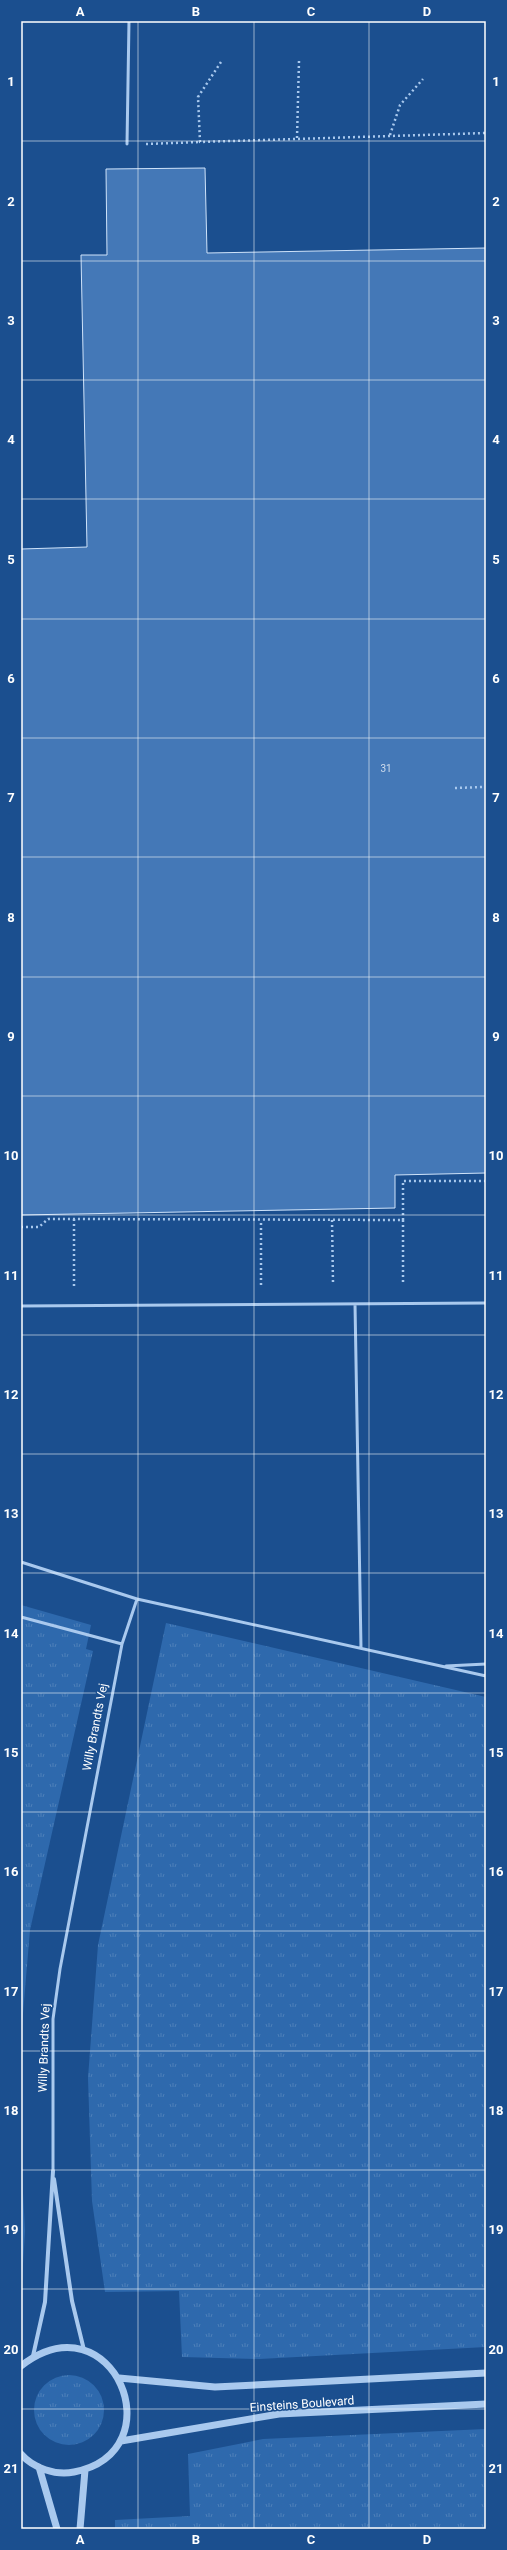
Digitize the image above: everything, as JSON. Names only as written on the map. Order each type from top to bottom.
[{"type":"street","name":"Willy Brandts Vej","points":[[53,2171],[72,2301],[84,2350]]},
{"type":"street","name":"Willy Brandts Vej","points":[[34,2356],[44,2302],[53,2171]]},
{"type":"street","points":[[21,2366],[34,2356],[50,2349],[67,2347],[84,2350],[98,2356],[110,2366],[119,2378],[127,2398],[127,2420],[121,2441],[99,2464],[85,2470],[70,2473],[54,2472],[39,2467],[21,2454]]},
{"type":"street","name":"Einsteins Boulevard","points":[[119,2378],[215,2387],[486,2373]]},
{"type":"street","name":"Einsteins Boulevard","points":[[121,2441],[279,2414],[486,2404]]},
{"type":"street","points":[[39,2467],[57,2529]]},
{"type":"street","points":[[80,2529],[85,2470]]},
{"type":"lane","points":[[127,144],[129,21]]},
{"type":"lane","points":[[21,1306],[486,1303]]},
{"type":"lane","points":[[355,1304],[361,1648]]},
{"type":"lane","points":[[21,1562],[137,1599],[486,1676]]},
{"type":"lane","name":"Willy Brandts Vej","points":[[53,2171],[53,2019],[67,1924],[122,1644],[137,1599]]},
{"type":"lane","points":[[21,1617],[122,1644]]},
{"type":"lane","points":[[442,1666],[486,1664]]},
{"type":"path","points":[[297,138],[299,61]]},
{"type":"path","points":[[200,142],[198,97],[221,62]]},
{"type":"path","points":[[390,135],[400,105],[423,79]]},
{"type":"path","points":[[127,144],[486,133]]},
{"type":"path","points":[[455,788],[483,787]]},
{"type":"path","points":[[403,1269],[403,1181],[486,1181]]},
{"type":"path","points":[[21,1227],[39,1227],[48,1219],[403,1220]]},
{"type":"path","points":[[74,1219],[74,1278]]},
{"type":"path","points":[[260,1274],[261,1220]]},
{"type":"path","points":[[332,1220],[333,1273]]},
{"type":"green space","points":[[21,1605],[91,1625],[86,1649],[93,1651],[30,1930],[21,2037]]},
{"type":"green space","points":[[166,1623],[486,1697],[486,2347],[259,2359],[182,2357],[179,2291],[105,2292],[92,2201],[88,2078],[98,1945]]},
{"type":"green space","points":[[21,2156],[25,2231],[21,2296]]},
{"type":"green space","points":[[62,2375],[76,2375],[89,2381],[98,2390],[102,2396],[104,2410],[102,2424],[94,2435],[83,2443],[76,2445],[62,2445],[55,2443],[44,2435],[36,2424],[34,2417],[34,2403],[36,2396],[44,2385],[55,2377]]},
{"type":"green space","points":[[486,2429],[486,2529],[115,2529],[115,2520],[190,2516],[188,2454],[263,2439]]},
{"type":"building","points":[[205,168],[207,253],[486,248],[486,1173],[395,1175],[395,1208],[21,1215],[21,549],[87,547],[81,255],[107,255],[106,169]]}]
